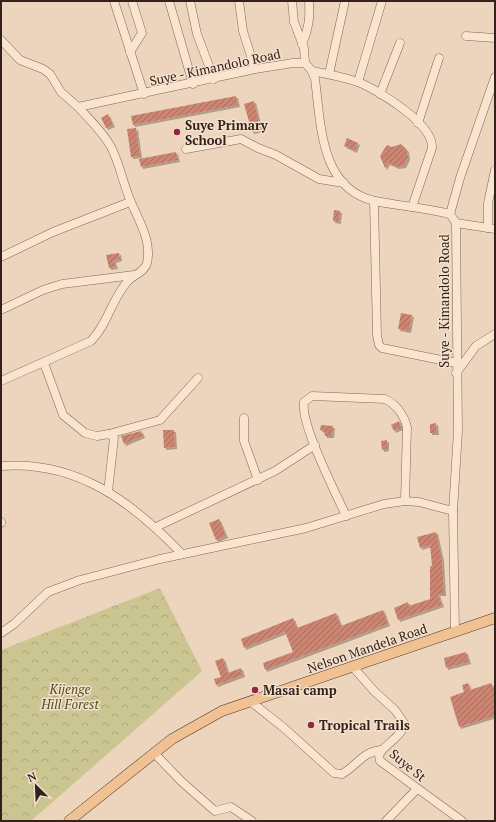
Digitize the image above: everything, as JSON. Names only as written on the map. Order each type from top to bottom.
[{"type":"main road","name":"Nelson Mandela Road","points":[[69,821],[172,739],[204,720],[250,701],[495,618]]},
{"type":"street","points":[[114,1],[144,94]]},
{"type":"street","points":[[130,52],[142,33],[132,1]]},
{"type":"street","points":[[169,1],[193,84]]},
{"type":"street","points":[[190,1],[197,34],[214,79]]},
{"type":"street","points":[[239,1],[243,31],[255,69]]},
{"type":"street","points":[[292,1],[294,22],[302,44],[306,63],[312,71],[326,153],[333,170],[344,183],[350,189],[374,201],[450,214],[460,178],[495,77]]},
{"type":"street","points":[[302,44],[307,32],[310,17],[309,1]]},
{"type":"street","points":[[329,74],[345,1]]},
{"type":"street","points":[[358,82],[382,1]]},
{"type":"street","points":[[466,36],[495,38]]},
{"type":"street","points":[[1,40],[20,60],[50,74],[61,92],[78,107],[104,136],[112,148],[130,202],[141,223],[147,242],[146,266],[123,287],[99,333],[91,341],[1,381]]},
{"type":"street","points":[[380,94],[400,43]]},
{"type":"street","points":[[418,123],[440,58]]},
{"type":"street","name":"Suye - Kimandolo Road","points":[[78,107],[193,84],[255,69],[293,63],[306,63]]},
{"type":"street","points":[[312,71],[358,82],[380,94],[418,123],[431,139],[432,148],[412,207]]},
{"type":"street","points":[[186,149],[241,139],[276,155],[319,179],[344,183]]},
{"type":"street","points":[[456,223],[491,229],[488,203],[495,170]]},
{"type":"street","points":[[374,201],[376,334],[379,345],[382,348],[456,363]]},
{"type":"street","points":[[1,257],[53,232],[130,202]]},
{"type":"street","name":"Suye - Kimandolo Road","points":[[450,214],[456,223],[456,373],[458,431],[453,511],[455,632]]},
{"type":"street","points":[[1,310],[43,290],[62,284],[135,275]]},
{"type":"street","points":[[456,373],[476,346],[495,334]]},
{"type":"street","points":[[44,363],[63,415],[85,433],[97,436],[160,420],[198,378]]},
{"type":"street","points":[[346,516],[309,432],[303,407],[306,399],[318,396],[385,399],[391,401],[403,416],[407,427],[404,501]]},
{"type":"street","points":[[244,418],[244,441],[258,480]]},
{"type":"street","points":[[108,492],[115,443],[114,438],[109,434]]},
{"type":"street","points":[[156,527],[258,480],[290,463],[315,445]]},
{"type":"street","points":[[1,466],[19,464],[41,466],[77,475],[108,492],[156,527],[182,554]]},
{"type":"street","points":[[1,633],[14,624],[48,592],[62,586],[182,554],[300,530],[384,504],[404,501],[419,502],[453,511]]},
{"type":"street","name":"Suye St","points":[[353,667],[374,691],[395,710],[404,723],[400,734],[381,750],[379,755],[383,764],[462,821]]},
{"type":"street","points":[[250,701],[284,728],[334,774],[342,774],[365,754],[371,751],[381,750]]},
{"type":"street","points":[[154,753],[182,782],[215,811],[231,807],[252,821]]},
{"type":"street","points":[[386,821],[417,789]]},
{"type":"green space","name":"Kijenge Hill Forest","points":[[160,588],[202,671],[31,821],[1,821],[1,650]]},
{"type":"building","points":[[236,96],[238,105],[133,125],[131,116]]},
{"type":"building","points":[[254,101],[261,130],[252,132],[244,104]]},
{"type":"building","points":[[108,114],[113,125],[106,128],[101,118]]},
{"type":"building","points":[[136,128],[140,156],[131,157],[127,129]]},
{"type":"building","points":[[347,138],[358,143],[355,151],[344,146]]},
{"type":"building","points":[[401,144],[407,150],[408,158],[404,166],[397,167],[388,163],[385,168],[380,156],[387,145],[392,147]]},
{"type":"building","points":[[176,152],[178,160],[141,167],[139,159]]},
{"type":"building","points":[[334,210],[340,211],[339,222],[333,221]]},
{"type":"building","points":[[119,253],[120,259],[114,261],[116,267],[109,268],[106,255]]},
{"type":"building","points":[[401,313],[412,315],[409,331],[398,329]]},
{"type":"building","points":[[399,421],[401,428],[394,431],[391,425]]},
{"type":"building","points":[[436,423],[437,433],[430,433],[430,424]]},
{"type":"building","points":[[321,425],[333,426],[332,436],[325,436],[324,431],[320,430]]},
{"type":"building","points":[[163,430],[174,430],[175,447],[164,448]]},
{"type":"building","points":[[141,431],[143,436],[124,444],[121,436]]},
{"type":"building","points":[[387,440],[387,449],[382,450],[381,441]]},
{"type":"building","points":[[219,519],[226,536],[216,540],[209,523]]},
{"type":"building","points":[[436,532],[442,559],[444,594],[438,594],[442,605],[398,620],[394,608],[408,602],[409,606],[430,599],[430,566],[432,566],[430,545],[420,548],[417,537]]},
{"type":"building","points":[[383,610],[388,624],[265,670],[263,663],[293,652],[285,632],[244,648],[241,639],[293,618],[297,628],[336,613],[341,626]]},
{"type":"building","points":[[466,652],[469,662],[446,668],[444,658]]},
{"type":"building","points":[[223,658],[228,673],[241,668],[243,675],[216,685],[214,679],[221,677],[215,661]]},
{"type":"building","points":[[468,683],[470,690],[491,683],[495,691],[495,716],[459,727],[450,697],[464,692],[462,685]]},
{"type":"place","name":"Suye Primary School","points":[[177,132]]},
{"type":"place","name":"Masai camp","points":[[255,690]]},
{"type":"place","name":"Tropical Trails","points":[[311,725]]}]
